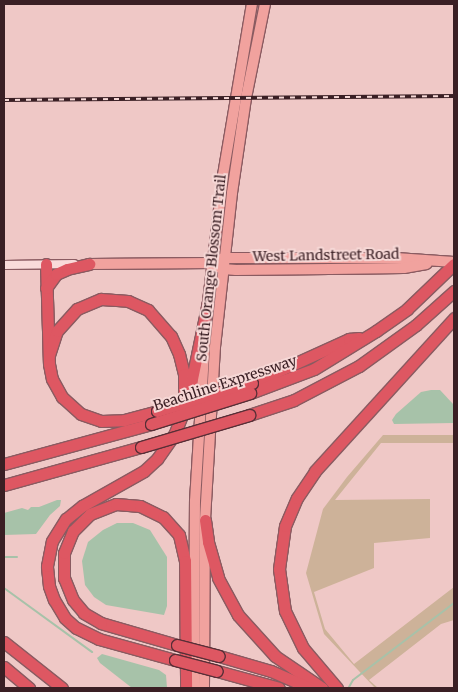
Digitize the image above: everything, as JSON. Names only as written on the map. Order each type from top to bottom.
[{"type":"highway","name":"Beachline Expressway","points":[[4,464],[151,424],[251,388],[314,369],[366,338],[406,309],[436,282],[450,263]]},
{"type":"highway","points":[[46,264],[51,374],[59,393],[72,408],[85,416],[112,422],[251,388]]},
{"type":"highway","points":[[46,288],[56,274],[67,268],[89,264]]},
{"type":"highway","points":[[4,485],[249,416],[294,400],[359,366],[416,324],[454,291]]},
{"type":"highway","points":[[49,355],[54,336],[68,316],[81,306],[101,299],[122,300],[138,305],[160,321],[170,336],[179,354],[184,381],[178,417],[156,454],[138,472],[118,486]]},
{"type":"highway","points":[[208,302],[187,403],[178,428],[153,463],[138,475],[74,512],[57,531],[47,560],[50,591],[62,614],[80,631],[99,640],[279,688]]},
{"type":"highway","points":[[337,688],[303,648],[285,611],[279,569],[286,526],[297,498],[315,471],[454,318]]},
{"type":"highway","points":[[186,688],[185,560],[179,535],[163,517],[140,506],[116,504],[90,514],[73,531],[64,553],[64,578],[73,600],[84,613],[101,623],[177,645],[219,656],[277,673],[310,688]]},
{"type":"highway","points":[[205,520],[216,572],[226,596],[238,615],[260,642],[279,659],[322,688]]},
{"type":"highway","points":[[4,642],[62,688]]},
{"type":"highway","points":[[4,667],[29,688]]},
{"type":"main road","name":"South Orange Blossom Trail","points":[[194,688],[193,584],[196,480],[208,302],[227,146],[252,4]]},
{"type":"main road","name":"South Orange Blossom Trail","points":[[204,688],[205,520],[214,358],[224,258],[244,116],[264,4]]},
{"type":"main road","points":[[249,20],[251,43],[256,48]]},
{"type":"main road","name":"West Landstreet Road","points":[[89,264],[212,263],[224,258],[396,258],[450,263]]},
{"type":"main road","points":[[212,263],[223,270]]},
{"type":"main road","name":"West Landstreet Road","points":[[223,270],[404,268],[450,263]]},
{"type":"street","name":"West Landstreet Road","points":[[4,264],[89,264]]},
{"type":"shaded area","points":[[440,390],[454,405],[454,423],[394,424],[392,420],[396,414],[421,392]]},
{"type":"shaded area","points":[[383,435],[454,435],[454,443],[381,443],[335,500],[430,499],[430,538],[374,543],[374,568],[314,592],[325,629],[354,664],[454,587],[454,620],[441,624],[369,680],[378,688],[375,688],[324,634],[306,573],[323,509],[347,477]]},
{"type":"shaded area","points":[[61,500],[60,506],[50,515],[36,534],[4,535],[4,513],[22,508],[28,510],[31,507],[39,507]]},
{"type":"shaded area","points":[[117,523],[133,523],[150,530],[167,557],[167,606],[164,615],[106,605],[94,597],[85,585],[82,561],[88,542],[103,530]]},
{"type":"shaded area","points":[[102,654],[159,670],[166,675],[167,688],[132,688],[100,663],[97,658]]},
{"type":"waterway","points":[[4,557],[17,557]]},
{"type":"waterway","points":[[4,588],[92,652]]},
{"type":"waterway","points":[[349,687],[353,680],[454,603]]},
{"type":"railway","points":[[4,100],[454,96]]}]
